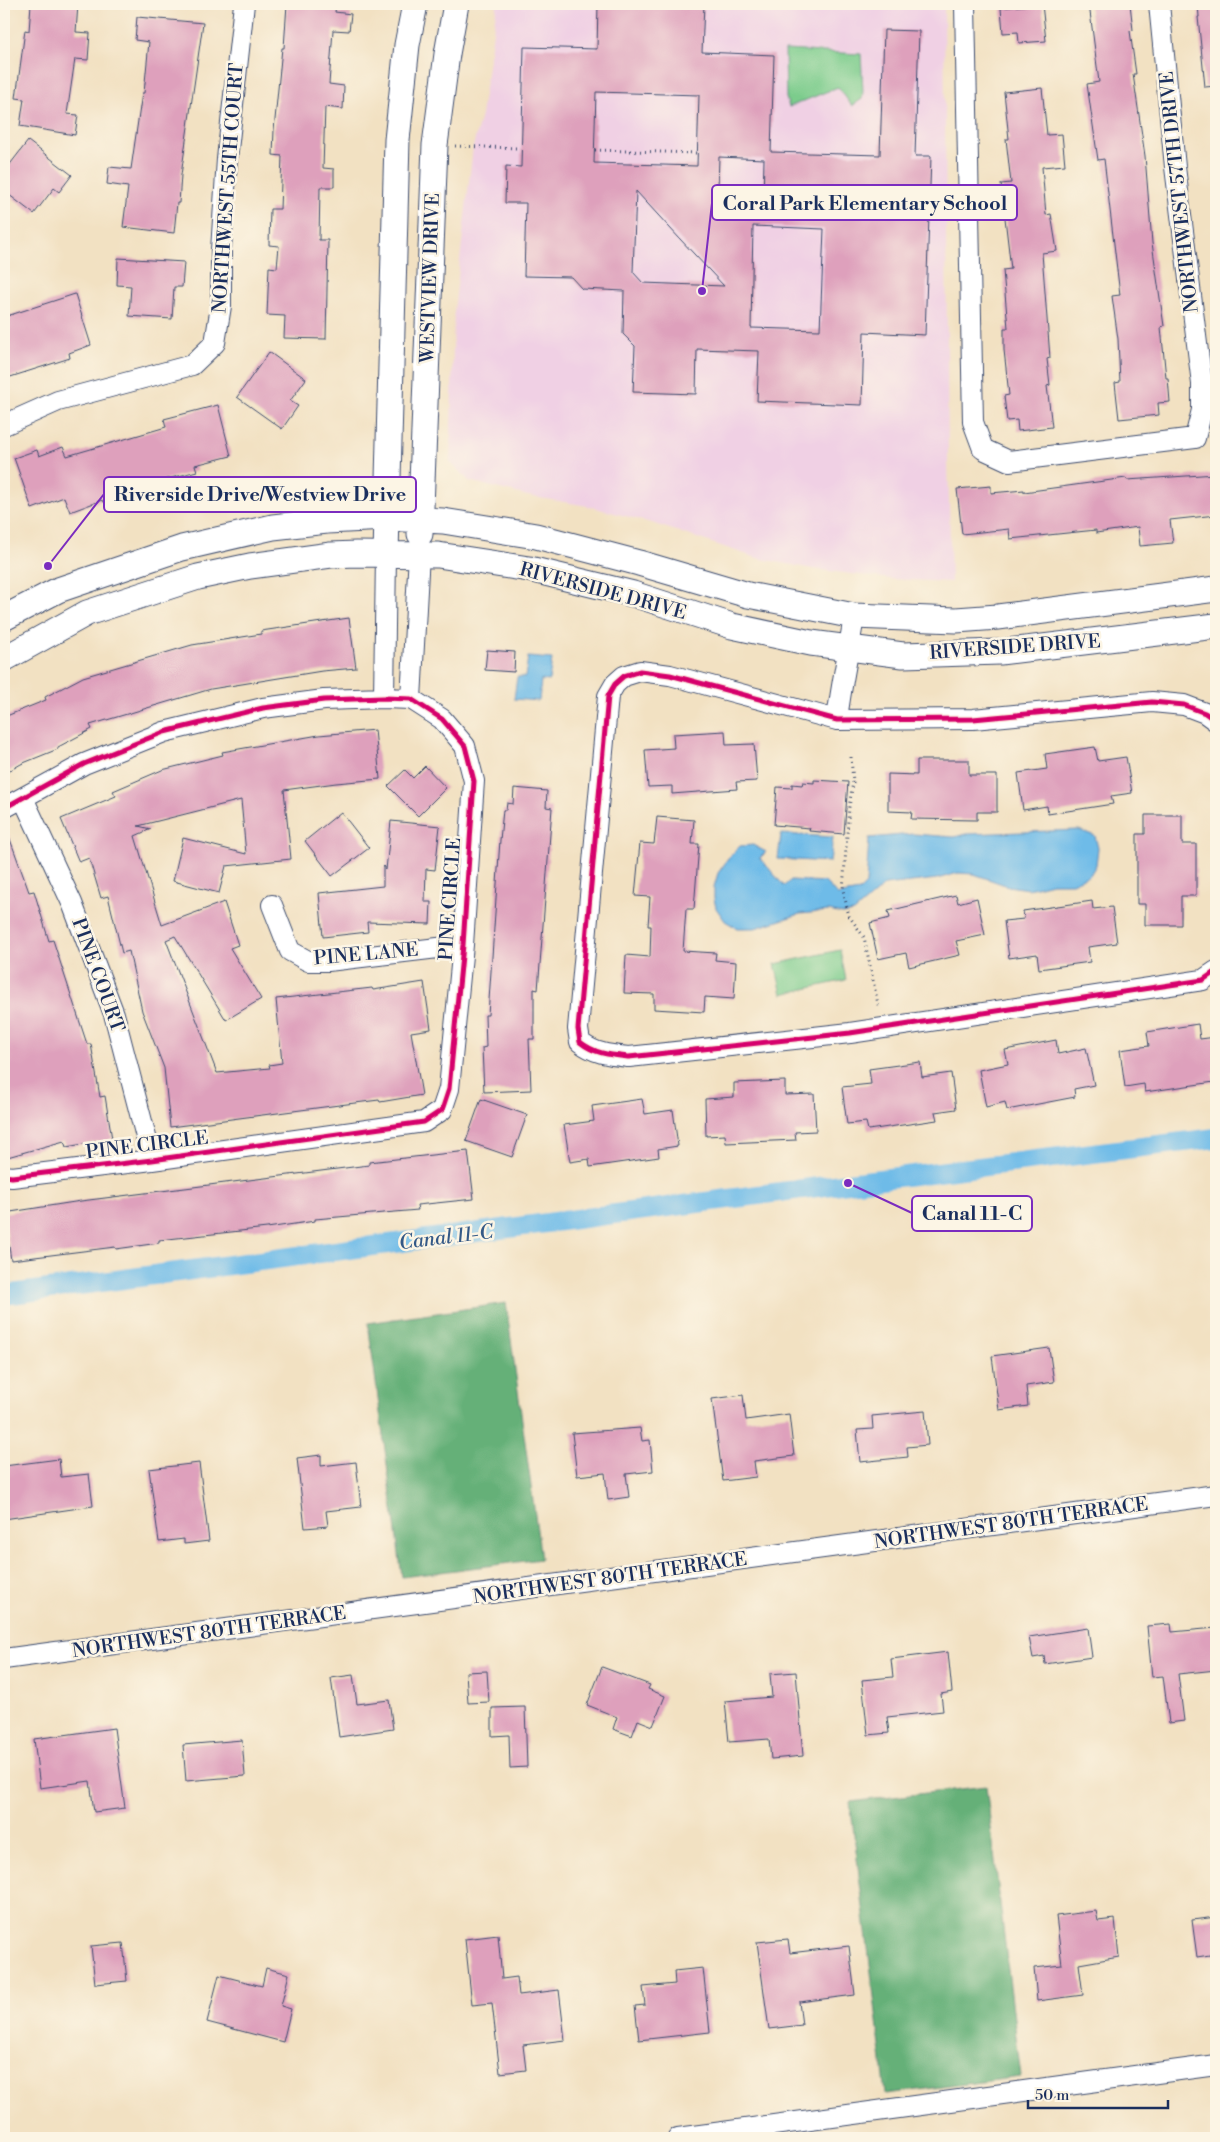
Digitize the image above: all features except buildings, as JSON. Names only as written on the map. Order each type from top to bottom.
[{"type":"street","name":"NORTHWEST 55TH COURT","points":[[4,425],[58,401],[192,365],[215,343],[221,306],[221,250],[226,159],[244,4]]},
{"type":"street","name":"WESTVIEW DRIVE","points":[[386,554],[397,140],[407,45],[415,4]]},
{"type":"street","name":"WESTVIEW DRIVE","points":[[419,554],[435,145],[447,54],[456,4]]},
{"type":"street","name":"NORTHWEST 57TH DRIVE","points":[[965,4],[972,422],[983,450],[1009,461],[1195,438],[1209,413],[1202,384],[1175,167],[1159,4]]},
{"type":"street","name":"RIVERSIDE DRIVE","points":[[4,618],[58,590],[182,548],[273,527],[327,521],[386,518],[421,519],[536,536],[639,563],[748,595],[854,616],[956,620],[998,617],[1216,589]]},
{"type":"street","points":[[384,698],[386,554]]},
{"type":"street","name":"RIVERSIDE DRIVE","points":[[4,659],[87,613],[198,577],[250,566],[331,555],[419,554],[529,569],[633,594],[732,626],[810,644],[903,655],[975,654],[1082,644],[1216,626]]},
{"type":"street","points":[[4,808],[84,764],[164,732],[262,708],[324,700],[411,699],[419,554]]},
{"type":"street","points":[[837,720],[854,616]]},
{"type":"street","points":[[1216,721],[1205,713],[1184,705],[1152,702],[973,719],[837,720],[670,675],[640,671],[624,676],[615,684],[608,696],[578,1029],[580,1042],[590,1049],[608,1055],[629,1057],[882,1028],[1203,980],[1216,971]]},
{"type":"street","name":"PINE CIRCLE","points":[[4,1176],[12,1177],[152,1160],[424,1122],[442,1110],[449,1090],[463,945],[474,781],[465,746],[442,720],[411,699]]},
{"type":"street","name":"PINE COURT","points":[[23,798],[72,903],[114,1014],[152,1160]]},
{"type":"street","name":"PINE LANE","points":[[272,905],[290,951],[308,961],[328,962],[463,945]]},
{"type":"street","name":"NORTHWEST 80TH TERRACE","points":[[4,1659],[1216,1495]]},
{"type":"street","points":[[678,2138],[1216,2065]]},
{"type":"path","points":[[435,145],[517,148]]},
{"type":"path","points":[[595,150],[697,153]]},
{"type":"path","points":[[851,757],[854,782],[849,806],[843,890],[849,916],[864,936],[882,1028]]},
{"type":"shaded area","points":[[497,4],[944,4],[948,461],[951,582],[891,579],[813,569],[757,558],[652,523],[588,506],[528,496],[469,481],[450,462],[454,312],[473,147],[481,115]]},
{"type":"green space","points":[[785,50],[861,54],[862,99],[852,106],[838,87],[789,107],[786,98]]},
{"type":"green space","points":[[840,950],[846,980],[782,994],[775,964]]},
{"type":"green space","points":[[506,1303],[541,1559],[402,1577],[368,1323]]},
{"type":"green space","points":[[986,1786],[1021,2077],[886,2094],[850,1802]]},
{"type":"water","points":[[528,657],[552,659],[549,681],[541,680],[539,701],[514,699],[517,677],[525,677]]},
{"type":"water","points":[[1079,830],[1095,836],[1098,848],[1096,865],[1090,875],[1072,883],[1052,883],[1028,889],[1008,886],[974,874],[958,873],[937,879],[885,885],[854,912],[842,914],[829,911],[800,914],[755,928],[737,928],[725,921],[716,908],[714,887],[718,873],[740,846],[753,845],[766,852],[760,858],[784,886],[791,880],[825,882],[837,895],[859,891],[866,884],[869,838],[913,834],[954,837],[967,834]]},
{"type":"water","points":[[781,834],[833,837],[830,862],[778,859]]},
{"type":"waterway","name":"Canal 11-C","points":[[4,1295],[848,1183],[1216,1138]]},
{"type":"cycle path","points":[[1216,721],[1205,713],[1184,705],[1152,702],[973,719],[837,720],[670,675],[640,671],[624,676],[615,684],[608,696],[578,1029],[580,1042],[591,1049],[615,1056],[629,1057],[850,1033],[1203,980],[1216,971]]},
{"type":"cycle path","points":[[4,808],[84,764],[164,732],[263,708],[324,700],[411,699],[442,719],[465,746],[474,781],[463,945],[449,1089],[442,1110],[424,1122],[152,1160],[12,1177],[4,1176]]},
{"type":"place","name":"Coral Park Elementary School","points":[[702,291]]},
{"type":"place","name":"Riverside Drive/Westview Drive","points":[[48,566]]},
{"type":"place","name":"Canal 11-C","points":[[848,1183]]}]
